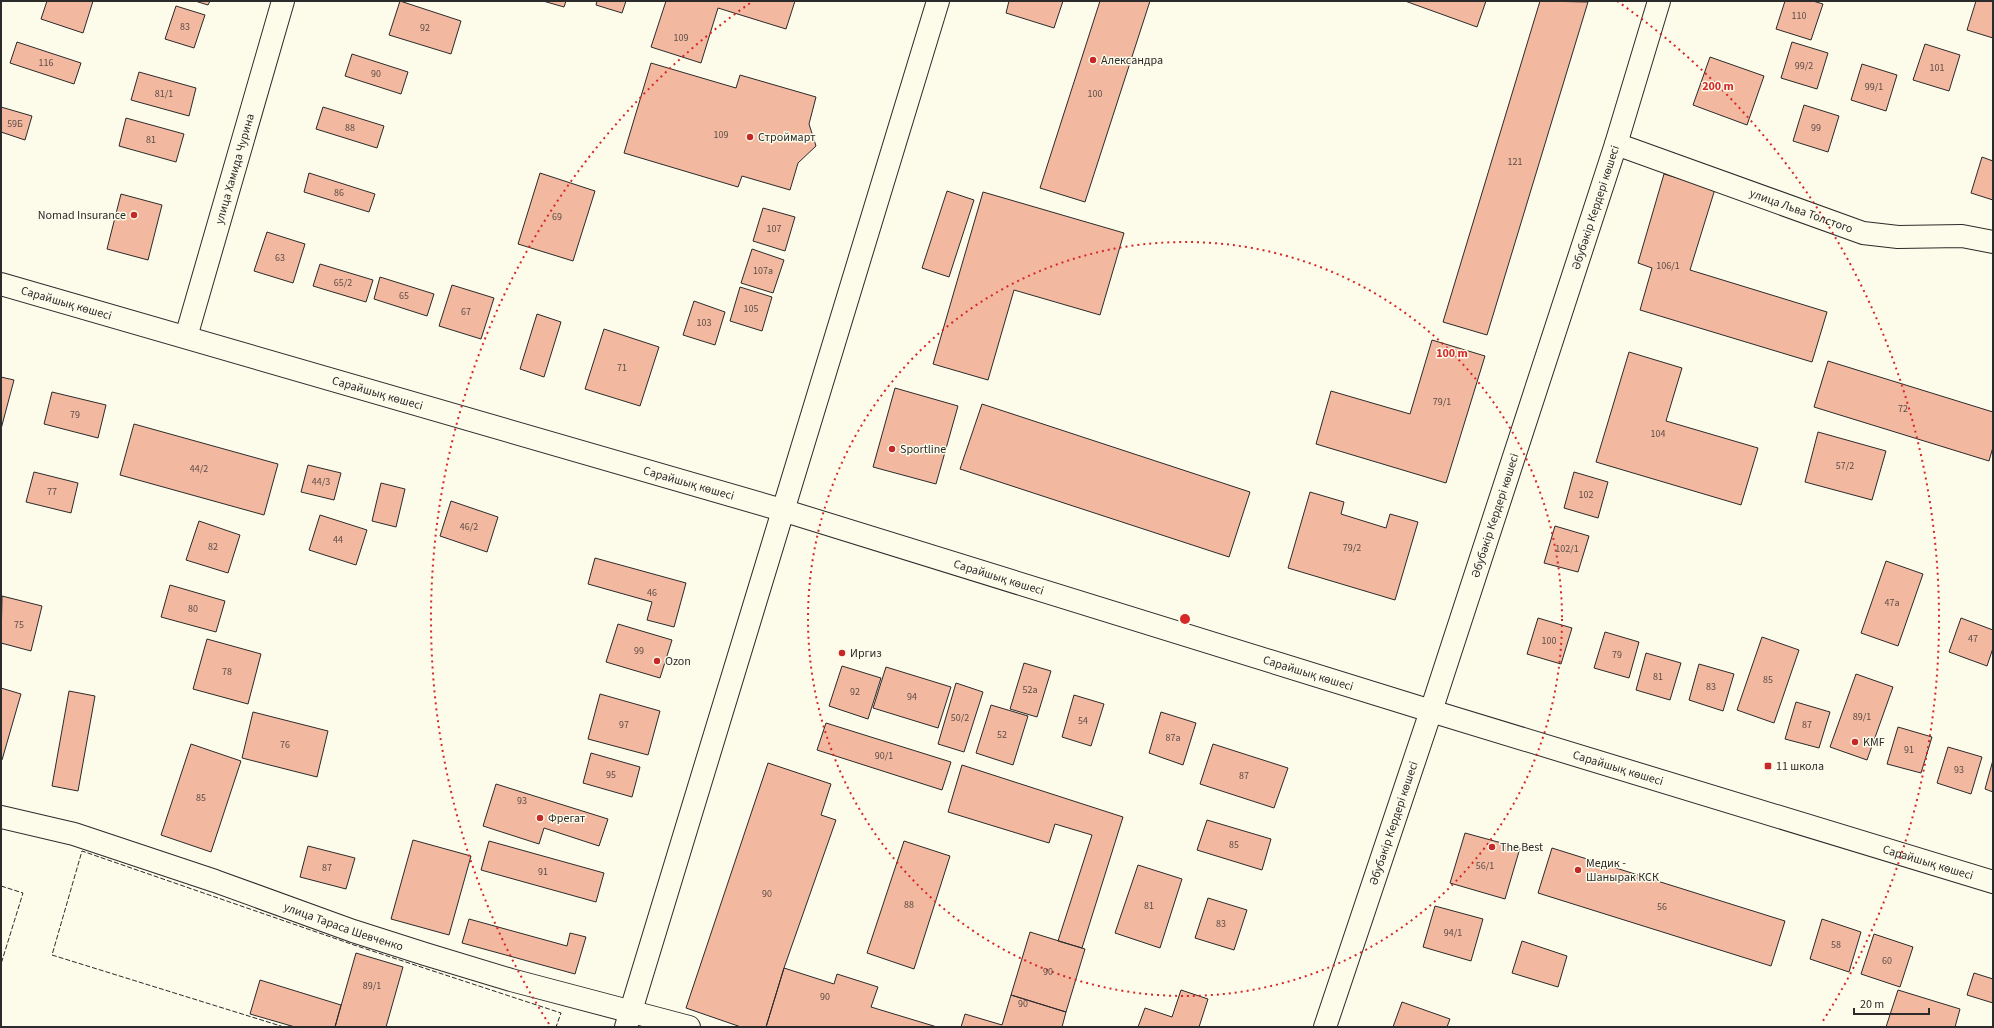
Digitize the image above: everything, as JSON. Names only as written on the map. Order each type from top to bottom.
[{"type":"street","name":"улица Хамида Чурина","points":[[186,337],[283,1]]},
{"type":"street","points":[[629,1019],[782,510],[938,1]]},
{"type":"street","name":"Әбубәкір Кердері көшесі","points":[[1325,1027],[1431,711],[1616,144],[1659,1]]},
{"type":"street","name":"улица Льва Толстого","points":[[1616,144],[1863,233],[1898,237],[1962,236],[1993,242]]},
{"type":"street","name":"Сарайшық көшесі","points":[[1,284],[782,510],[1431,711],[1993,882]]},
{"type":"street","name":"улица Тараса Шевченко","points":[[1,818],[74,834],[215,881],[353,931],[511,980],[629,1019],[689,1027]]},
{"type":"building","points":[[47,1],[93,1],[83,33],[41,19]]},
{"type":"building","points":[[195,1],[210,1],[208,5]]},
{"type":"building","points":[[400,1],[461,21],[451,54],[389,35]]},
{"type":"building","points":[[543,1],[566,1],[564,7]]},
{"type":"building","points":[[597,1],[626,1],[622,13],[596,5]]},
{"type":"building","points":[[666,1],[795,1],[786,29],[718,8],[701,63],[651,47]]},
{"type":"building","points":[[1009,1],[1063,1],[1054,28],[1006,13]]},
{"type":"building","points":[[1100,1],[1150,1],[1085,202],[1040,188]]},
{"type":"building","points":[[1405,1],[1486,1],[1477,27]]},
{"type":"building","points":[[1540,1],[1588,2],[1487,335],[1443,322]]},
{"type":"building","points":[[1785,1],[1813,1],[1823,4],[1811,40],[1776,29]]},
{"type":"building","points":[[1976,1],[1993,1],[1993,38],[1967,30]]},
{"type":"building","points":[[176,6],[205,15],[194,48],[165,39]]},
{"type":"building","points":[[17,42],[81,63],[74,84],[10,63]]},
{"type":"building","points":[[1792,42],[1828,53],[1817,89],[1781,78]]},
{"type":"building","points":[[1925,44],[1960,55],[1949,91],[1913,80]]},
{"type":"building","points":[[352,54],[408,72],[401,94],[345,76]]},
{"type":"building","points":[[1710,57],[1764,76],[1747,125],[1693,105]]},
{"type":"building","points":[[651,63],[736,88],[740,75],[816,97],[809,124],[816,146],[798,163],[790,190],[742,176],[738,187],[624,153]]},
{"type":"building","points":[[1862,64],[1897,75],[1886,111],[1851,100]]},
{"type":"building","points":[[139,72],[196,88],[189,116],[131,100]]},
{"type":"building","points":[[1804,105],[1839,116],[1828,152],[1793,141]]},
{"type":"building","points":[[1,107],[32,116],[25,140],[1,132]]},
{"type":"building","points":[[323,107],[384,126],[377,148],[316,129]]},
{"type":"building","points":[[126,118],[184,134],[176,162],[119,146]]},
{"type":"building","points":[[1982,157],[1993,161],[1993,200],[1971,193]]},
{"type":"building","points":[[309,173],[375,194],[369,212],[304,192]]},
{"type":"building","points":[[540,173],[595,191],[573,261],[518,244]]},
{"type":"building","points":[[1664,174],[1715,189],[1690,270],[1827,312],[1812,362],[1640,310],[1652,268],[1638,263]]},
{"type":"building","points":[[947,191],[974,200],[949,277],[922,268]]},
{"type":"building","points":[[983,192],[1124,233],[1100,315],[1014,290],[988,380],[933,364]]},
{"type":"building","points":[[121,194],[162,205],[148,260],[107,249]]},
{"type":"building","points":[[763,208],[795,217],[785,251],[753,241]]},
{"type":"building","points":[[267,232],[305,244],[293,283],[254,271]]},
{"type":"building","points":[[752,249],[784,260],[773,293],[741,283]]},
{"type":"building","points":[[320,264],[373,280],[366,302],[313,286]]},
{"type":"building","points":[[380,277],[434,294],[427,316],[374,299]]},
{"type":"building","points":[[452,285],[494,298],[481,339],[439,326]]},
{"type":"building","points":[[740,287],[772,297],[762,331],[730,321]]},
{"type":"building","points":[[694,301],[725,312],[715,345],[683,335]]},
{"type":"building","points":[[537,314],[561,322],[544,377],[520,369]]},
{"type":"building","points":[[604,329],[659,347],[640,406],[585,389]]},
{"type":"building","points":[[1432,340],[1485,356],[1446,483],[1316,444],[1331,391],[1410,414]]},
{"type":"building","points":[[1629,352],[1682,368],[1666,421],[1758,448],[1741,505],[1596,462]]},
{"type":"building","points":[[1828,361],[1993,412],[1993,447],[1989,461],[1814,407]]},
{"type":"building","points":[[1,377],[14,380],[1,429]]},
{"type":"building","points":[[895,388],[958,406],[936,484],[873,467]]},
{"type":"building","points":[[52,392],[106,405],[98,438],[44,424]]},
{"type":"building","points":[[982,404],[1250,492],[1229,557],[960,469]]},
{"type":"building","points":[[134,424],[278,464],[264,515],[120,475]]},
{"type":"building","points":[[1818,432],[1886,451],[1872,500],[1805,482]]},
{"type":"building","points":[[308,465],[341,473],[334,500],[301,492]]},
{"type":"building","points":[[34,472],[78,483],[71,513],[26,502]]},
{"type":"building","points":[[1574,472],[1608,482],[1598,518],[1564,508]]},
{"type":"building","points":[[381,483],[405,489],[396,527],[372,521]]},
{"type":"building","points":[[1310,492],[1344,502],[1341,514],[1386,528],[1390,514],[1418,522],[1395,600],[1288,568]]},
{"type":"building","points":[[451,501],[498,517],[487,552],[440,536]]},
{"type":"building","points":[[320,515],[367,530],[356,565],[309,550]]},
{"type":"building","points":[[199,521],[240,535],[228,573],[186,560]]},
{"type":"building","points":[[1555,526],[1589,536],[1578,572],[1544,563]]},
{"type":"building","points":[[595,558],[686,583],[674,627],[647,620],[652,602],[588,584]]},
{"type":"building","points":[[1886,561],[1923,574],[1898,646],[1861,633]]},
{"type":"building","points":[[170,585],[225,601],[216,632],[161,617]]},
{"type":"building","points":[[2,596],[42,606],[31,651],[1,643]]},
{"type":"building","points":[[1538,618],[1572,628],[1561,664],[1527,654]]},
{"type":"building","points":[[1961,618],[1993,630],[1993,648],[1987,666],[1949,652]]},
{"type":"building","points":[[618,624],[672,640],[660,678],[606,662]]},
{"type":"building","points":[[1605,632],[1639,642],[1629,678],[1594,668]]},
{"type":"building","points":[[1762,637],[1799,650],[1774,723],[1737,710]]},
{"type":"building","points":[[207,639],[261,654],[248,704],[193,689]]},
{"type":"building","points":[[1646,653],[1681,663],[1670,700],[1636,690]]},
{"type":"building","points":[[1024,663],[1051,671],[1037,717],[1010,709]]},
{"type":"building","points":[[1699,664],[1734,674],[1723,711],[1689,700]]},
{"type":"building","points":[[842,666],[881,678],[868,719],[829,706]]},
{"type":"building","points":[[886,667],[951,687],[938,728],[873,708]]},
{"type":"building","points":[[1856,674],[1893,687],[1867,760],[1830,747]]},
{"type":"building","points":[[956,683],[983,692],[964,752],[938,744]]},
{"type":"building","points":[[1,688],[21,694],[2,760],[1,760]]},
{"type":"building","points":[[69,691],[95,696],[78,791],[52,786]]},
{"type":"building","points":[[600,694],[660,711],[648,755],[588,739]]},
{"type":"building","points":[[1074,695],[1104,704],[1091,746],[1062,737]]},
{"type":"building","points":[[1796,702],[1830,712],[1819,748],[1785,739]]},
{"type":"building","points":[[991,705],[1028,716],[1013,765],[976,753]]},
{"type":"building","points":[[253,712],[328,731],[317,777],[242,758]]},
{"type":"building","points":[[1161,712],[1196,723],[1183,765],[1149,753]]},
{"type":"building","points":[[826,723],[951,762],[942,790],[817,750]]},
{"type":"building","points":[[1898,727],[1932,737],[1921,773],[1887,764]]},
{"type":"building","points":[[191,744],[241,761],[211,852],[161,835]]},
{"type":"building","points":[[1213,744],[1288,768],[1274,808],[1200,784]]},
{"type":"building","points":[[1948,747],[1982,757],[1971,794],[1937,783]]},
{"type":"building","points":[[591,753],[640,767],[632,797],[583,783]]},
{"type":"building","points":[[1993,760],[1993,792],[1985,789]]},
{"type":"building","points":[[768,763],[831,784],[821,815],[836,820],[784,968],[766,1027],[741,1027],[686,1008]]},
{"type":"building","points":[[962,765],[1123,817],[1082,948],[1058,941],[1092,835],[1055,824],[1049,843],[948,812]]},
{"type":"building","points":[[496,784],[608,819],[599,846],[544,828],[539,844],[483,826]]},
{"type":"building","points":[[1207,820],[1271,839],[1262,870],[1197,850]]},
{"type":"building","points":[[1465,833],[1520,848],[1505,899],[1450,883]]},
{"type":"building","points":[[413,840],[471,856],[449,935],[391,919]]},
{"type":"building","points":[[489,841],[604,873],[596,902],[481,870]]},
{"type":"building","points":[[904,841],[950,856],[914,969],[867,953]]},
{"type":"building","points":[[308,846],[355,858],[346,889],[300,877]]},
{"type":"building","points":[[1552,848],[1785,921],[1771,966],[1538,893]]},
{"type":"building","points":[[1138,865],[1182,879],[1160,948],[1115,933]]},
{"type":"building","points":[[1208,898],[1247,910],[1234,950],[1195,938]]},
{"type":"building","points":[[1435,906],[1483,919],[1471,961],[1423,947]]},
{"type":"building","points":[[469,919],[567,946],[570,933],[586,937],[575,974],[462,943]]},
{"type":"building","points":[[1822,919],[1861,932],[1849,972],[1810,959]]},
{"type":"building","points":[[1030,932],[1085,949],[1066,1012],[1011,995]]},
{"type":"building","points":[[1874,934],[1913,947],[1900,987],[1861,974]]},
{"type":"building","points":[[1522,941],[1567,956],[1558,987],[1512,973]]},
{"type":"building","points":[[356,953],[403,967],[386,1027],[335,1027]]},
{"type":"building","points":[[784,968],[834,984],[837,974],[878,987],[871,1007],[937,1027],[766,1027]]},
{"type":"building","points":[[1974,973],[1993,979],[1993,1003],[1967,995]]},
{"type":"building","points":[[260,980],[341,1005],[335,1027],[295,1027],[250,1014]]},
{"type":"building","points":[[1181,990],[1208,999],[1199,1027],[1138,1027],[1145,1008],[1172,1017]]},
{"type":"building","points":[[1898,990],[1960,1009],[1955,1027],[1886,1027]]},
{"type":"building","points":[[1011,995],[1066,1012],[1062,1027],[961,1027],[965,1014],[1002,1025]]},
{"type":"building","points":[[1402,1002],[1450,1019],[1447,1027],[1393,1027]]},
{"type":"fence","points":[[284,1027],[52,955],[82,851],[354,945],[561,1013],[556,1027]]},
{"type":"fence","points":[[1,886],[23,893],[1,964]]},
{"type":"place","name":"Александра","points":[[1093,60]]},
{"type":"place","name":"Строймарт","points":[[750,137]]},
{"type":"place","name":"Nomad Insurance","points":[[134,215]]},
{"type":"place","name":"Sportline","points":[[892,449]]},
{"type":"place","name":"Иргиз","points":[[842,653]]},
{"type":"place","name":"Ozon","points":[[657,661]]},
{"type":"place","name":"KMF","points":[[1855,742]]},
{"type":"place","name":"11 школа","points":[[1768,766]]},
{"type":"place","name":"Фрегат","points":[[540,818]]},
{"type":"place","name":"The Best","points":[[1492,847]]},
{"type":"place","name":"Медик - Шанырак КСК","points":[[1578,870]]}]
